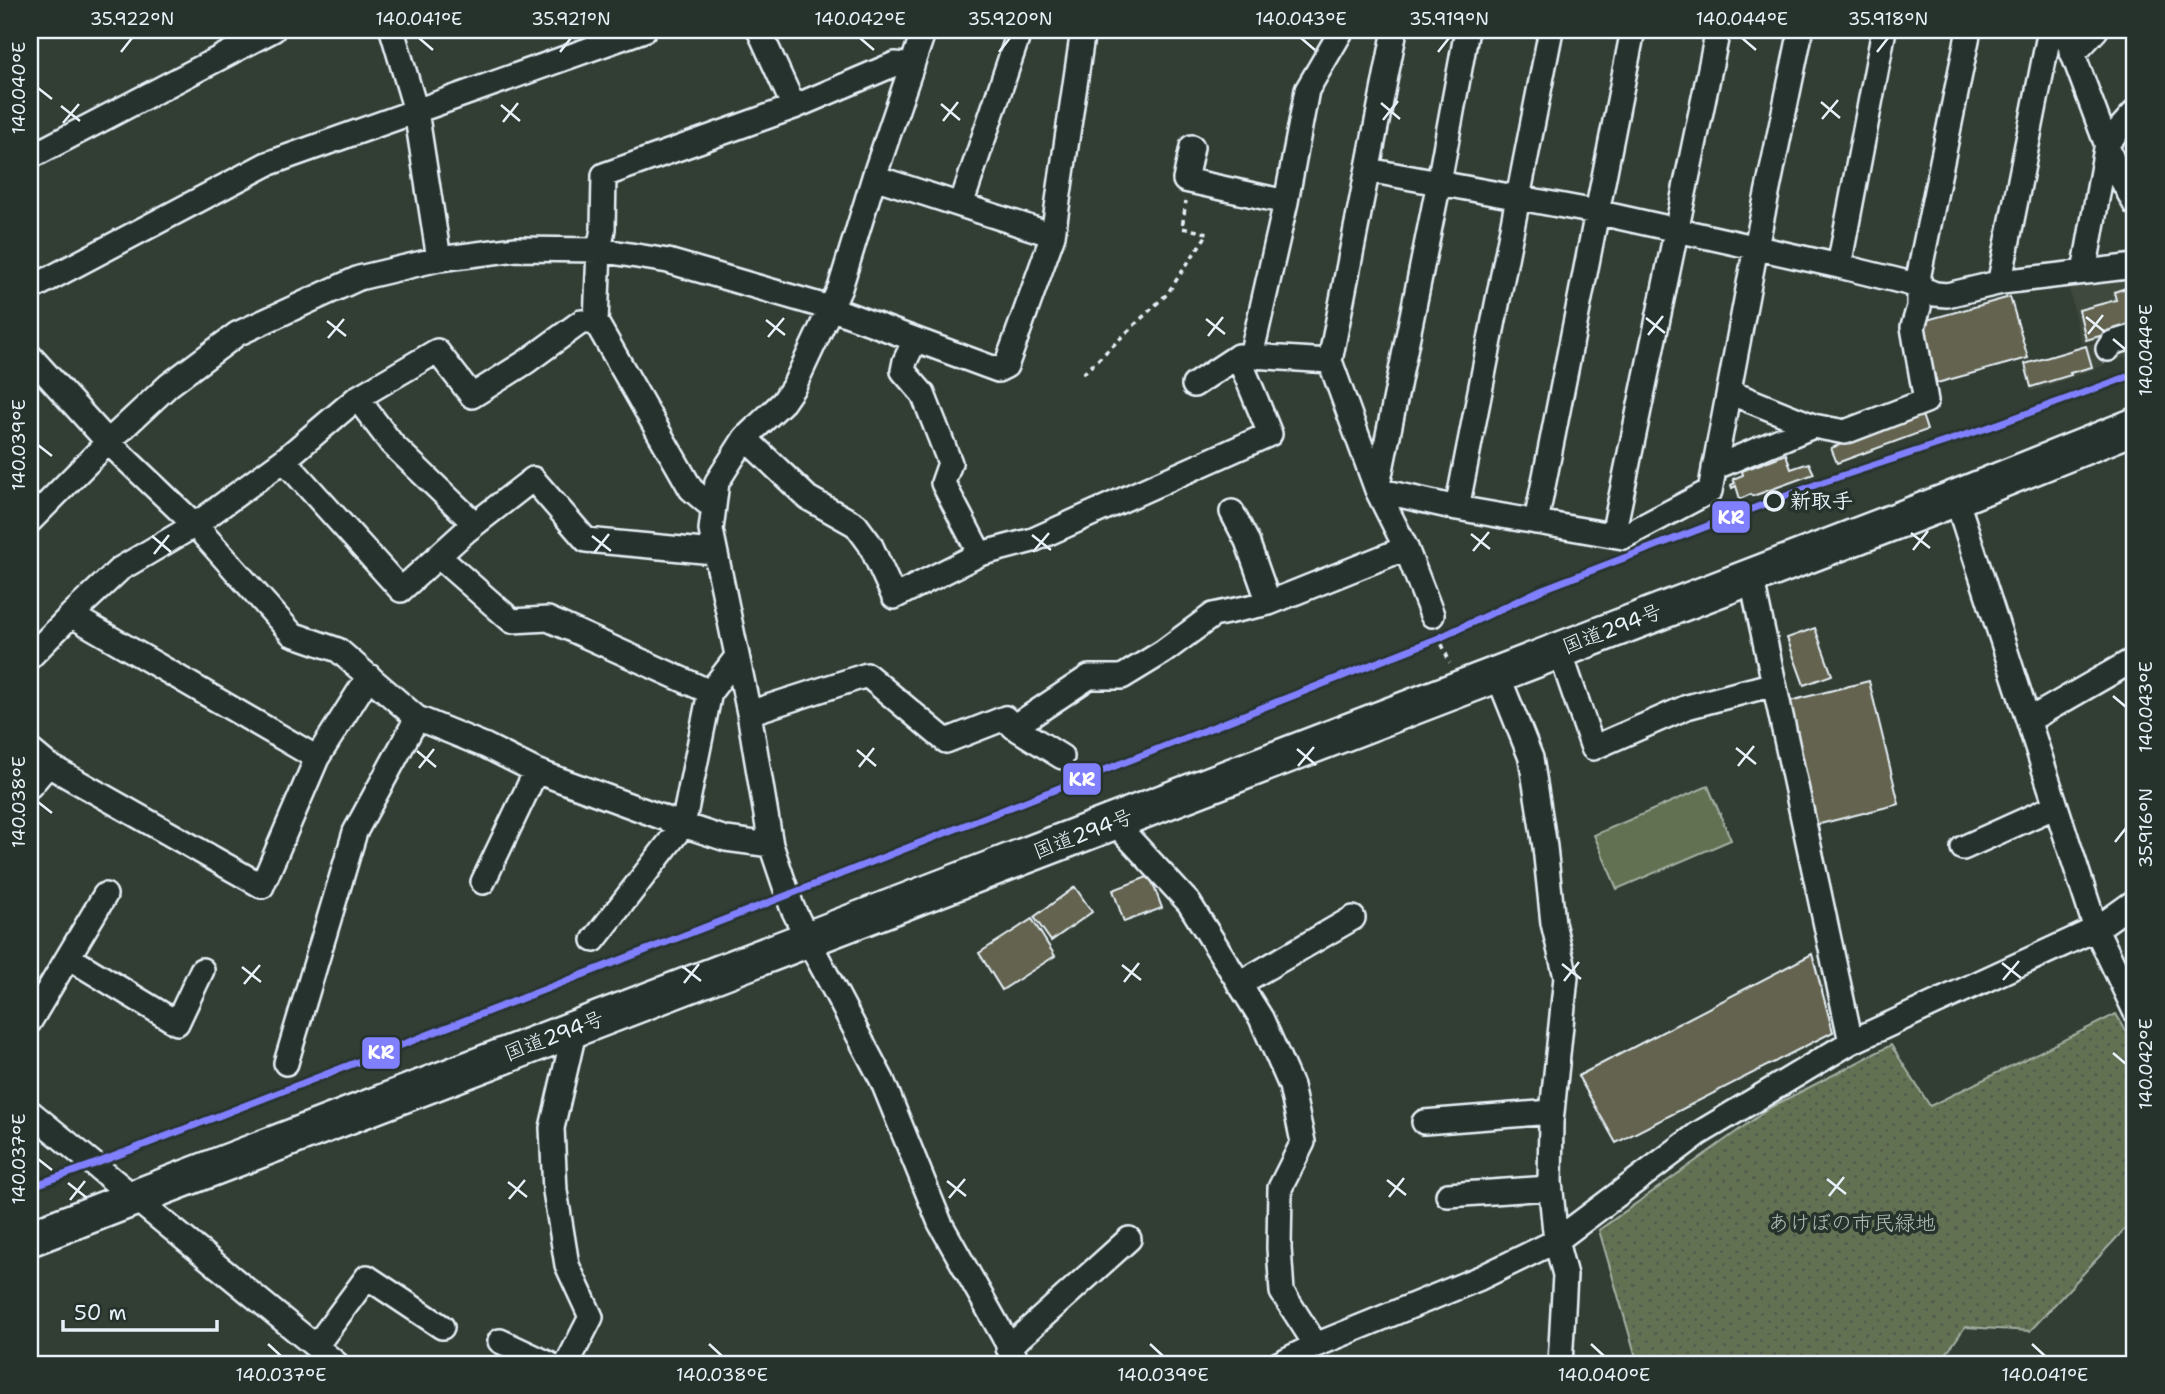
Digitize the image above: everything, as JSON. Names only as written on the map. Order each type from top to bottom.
[{"type":"highway","name":"国道294号","points":[[30,1238],[1956,498],[2135,426]]},
{"type":"street","points":[[30,157],[272,30]]},
{"type":"street","points":[[392,30],[416,111],[439,259]]},
{"type":"street","points":[[30,289],[267,164],[644,30]]},
{"type":"street","points":[[759,30],[794,107]]},
{"type":"street","points":[[924,30],[840,288],[794,386],[783,402],[745,439],[717,482],[711,530],[714,552],[749,713],[771,845],[792,907],[882,1080],[940,1223],[1010,1358],[1129,1239]]},
{"type":"street","points":[[961,205],[1020,30]]},
{"type":"street","points":[[30,521],[169,385],[237,334],[359,278],[439,259],[516,249],[599,250],[668,261],[830,308],[998,370],[1006,366],[1053,234],[1083,30]]},
{"type":"street","points":[[745,439],[808,498],[856,525],[870,544],[894,597],[980,554],[1033,540],[1270,434],[1245,356],[1286,202],[1307,90],[1342,30]]},
{"type":"street","points":[[1395,30],[1330,361],[1377,490],[1406,548],[1432,615]]},
{"type":"street","points":[[1457,508],[1551,30]]},
{"type":"street","points":[[1536,522],[1633,30]]},
{"type":"street","points":[[1613,535],[1718,30]]},
{"type":"street","points":[[1377,490],[1457,508],[1623,537],[1710,491],[1756,247],[1801,30]]},
{"type":"street","points":[[1839,265],[1884,30]]},
{"type":"street","points":[[1728,391],[1814,426],[1845,432],[1926,401],[1913,327],[1919,307],[1919,274],[1969,30]]},
{"type":"street","points":[[2002,282],[2001,275],[2050,30]]},
{"type":"street","points":[[2067,40],[2080,47],[2096,30]]},
{"type":"street","points":[[1377,490],[1439,182],[1461,31]]},
{"type":"street","points":[[2067,40],[2115,167],[2135,204]]},
{"type":"street","points":[[713,504],[706,502],[691,489],[596,322],[604,175],[794,107],[895,64],[912,66]]},
{"type":"street","points":[[2084,272],[2107,143],[2135,112]]},
{"type":"street","points":[[1192,147],[1185,180],[1195,196],[1286,202]]},
{"type":"street","points":[[1368,170],[1596,212],[1839,265],[1935,294],[1947,295],[2002,282],[2135,266]]},
{"type":"street","points":[[874,177],[1053,234]]},
{"type":"street","points":[[30,657],[120,569],[195,525],[284,460],[357,398],[437,351],[472,396],[526,362],[581,322],[596,322]]},
{"type":"street","points":[[2108,349],[2112,343],[2135,336]]},
{"type":"street","points":[[915,340],[903,371],[923,394],[950,463],[943,484],[980,554]]},
{"type":"street","points":[[30,356],[108,442],[195,525],[292,634],[338,650],[417,718],[536,771],[683,825],[726,839],[771,845]]},
{"type":"street","points":[[1194,385],[1245,356],[1330,361]]},
{"type":"street","points":[[357,398],[392,444],[475,524]]},
{"type":"street","points":[[1714,468],[1814,426]]},
{"type":"street","points":[[284,460],[401,590],[475,524],[533,479],[586,540],[714,552]]},
{"type":"street","points":[[1956,498],[2096,929],[2135,1012]]},
{"type":"street","points":[[1232,512],[1247,541],[1269,603]]},
{"type":"street","points":[[1014,727],[1089,677],[1122,677],[1163,652],[1213,615],[1269,603],[1406,548]]},
{"type":"street","points":[[438,556],[512,621],[548,619],[710,692]]},
{"type":"street","points":[[1751,576],[1851,1042]]},
{"type":"street","points":[[71,615],[317,758]]},
{"type":"street","points":[[1559,649],[1593,748],[1687,707],[1774,684]]},
{"type":"street","points":[[594,940],[683,825],[710,692],[736,658]]},
{"type":"street","points":[[2029,720],[2135,659]]},
{"type":"street","points":[[1497,673],[1531,758],[1545,847],[1553,923],[1566,977],[1552,1112],[1550,1188],[1556,1241],[1565,1275],[1560,1364]]},
{"type":"street","points":[[749,713],[867,675],[946,741],[1005,718],[1014,727],[1062,758]]},
{"type":"street","points":[[30,750],[48,765],[262,886],[317,758],[369,676]]},
{"type":"street","points":[[286,1063],[355,832],[417,718]]},
{"type":"street","points":[[30,786],[48,765]]},
{"type":"street","points":[[483,882],[536,771]]},
{"type":"street","points":[[1963,848],[2056,806]]},
{"type":"street","points":[[1114,822],[1189,903],[1261,1018],[1291,1086],[1303,1142],[1280,1188],[1279,1248],[1282,1292],[1316,1345]]},
{"type":"street","points":[[30,1021],[105,895]]},
{"type":"street","points":[[1278,1364],[1316,1345],[1480,1278],[1556,1241],[1698,1134],[1851,1042],[2096,929],[2135,901]]},
{"type":"street","points":[[1239,984],[1353,918]]},
{"type":"street","points":[[68,957],[177,1023],[202,970]]},
{"type":"street","points":[[567,1364],[591,1317],[566,1265],[555,1191],[552,1128],[575,1028]]},
{"type":"street","points":[[30,1112],[337,1364]]},
{"type":"street","points":[[1424,1122],[1552,1112]]},
{"type":"street","points":[[1448,1195],[1550,1188]]},
{"type":"street","points":[[316,1346],[367,1277],[442,1327]]},
{"type":"street","points":[[500,1341],[549,1364]]},
{"type":"path","points":[[1083,374],[1167,294],[1208,233],[1182,228],[1195,196]]},
{"type":"path","points":[[1432,615],[1460,688]]},
{"type":"shaded area","points":[[2135,274],[2135,330],[2081,344],[2068,283]]},
{"type":"shaded area","points":[[2135,331],[2135,354],[2031,392],[2024,363]]},
{"type":"green space","points":[[1708,786],[1731,840],[1617,889],[1594,835]]},
{"type":"green space","name":"あけぼの市民緑地","points":[[2116,1014],[2135,1046],[2135,1218],[2030,1331],[1965,1327],[1939,1364],[1638,1364],[1599,1230],[1771,1107],[1891,1045],[1930,1106]]},
{"type":"building","points":[[2135,285],[2135,326],[2086,340],[2079,310],[2116,300],[2114,292]]},
{"type":"building","points":[[2010,297],[2028,358],[1937,383],[1921,325],[1923,321]]},
{"type":"building","points":[[2086,346],[2092,367],[2031,387],[2025,364]]},
{"type":"building","points":[[1922,415],[1927,430],[1837,463],[1831,448]]},
{"type":"building","points":[[1786,454],[1791,469],[1809,463],[1814,474],[1740,499],[1736,486],[1732,488],[1731,485],[1735,483],[1733,479],[1743,475],[1742,471]]},
{"type":"building","points":[[1815,628],[1832,675],[1804,685],[1787,638]]},
{"type":"building","points":[[1869,681],[1899,804],[1812,826],[1782,703]]},
{"type":"building","points":[[1150,876],[1162,908],[1124,922],[1113,890]]},
{"type":"building","points":[[1075,887],[1092,912],[1051,941],[1034,917]]},
{"type":"building","points":[[1032,919],[1055,956],[1002,990],[979,953]]},
{"type":"building","points":[[1812,954],[1833,1032],[1616,1143],[1578,1076]]},
{"type":"transit line","name":"KR","points":[[30,1187],[788,895],[1439,638],[1543,589],[1820,483],[1987,428],[2135,374]]},
{"type":"place","name":"新取手","points":[[1774,501]]}]
